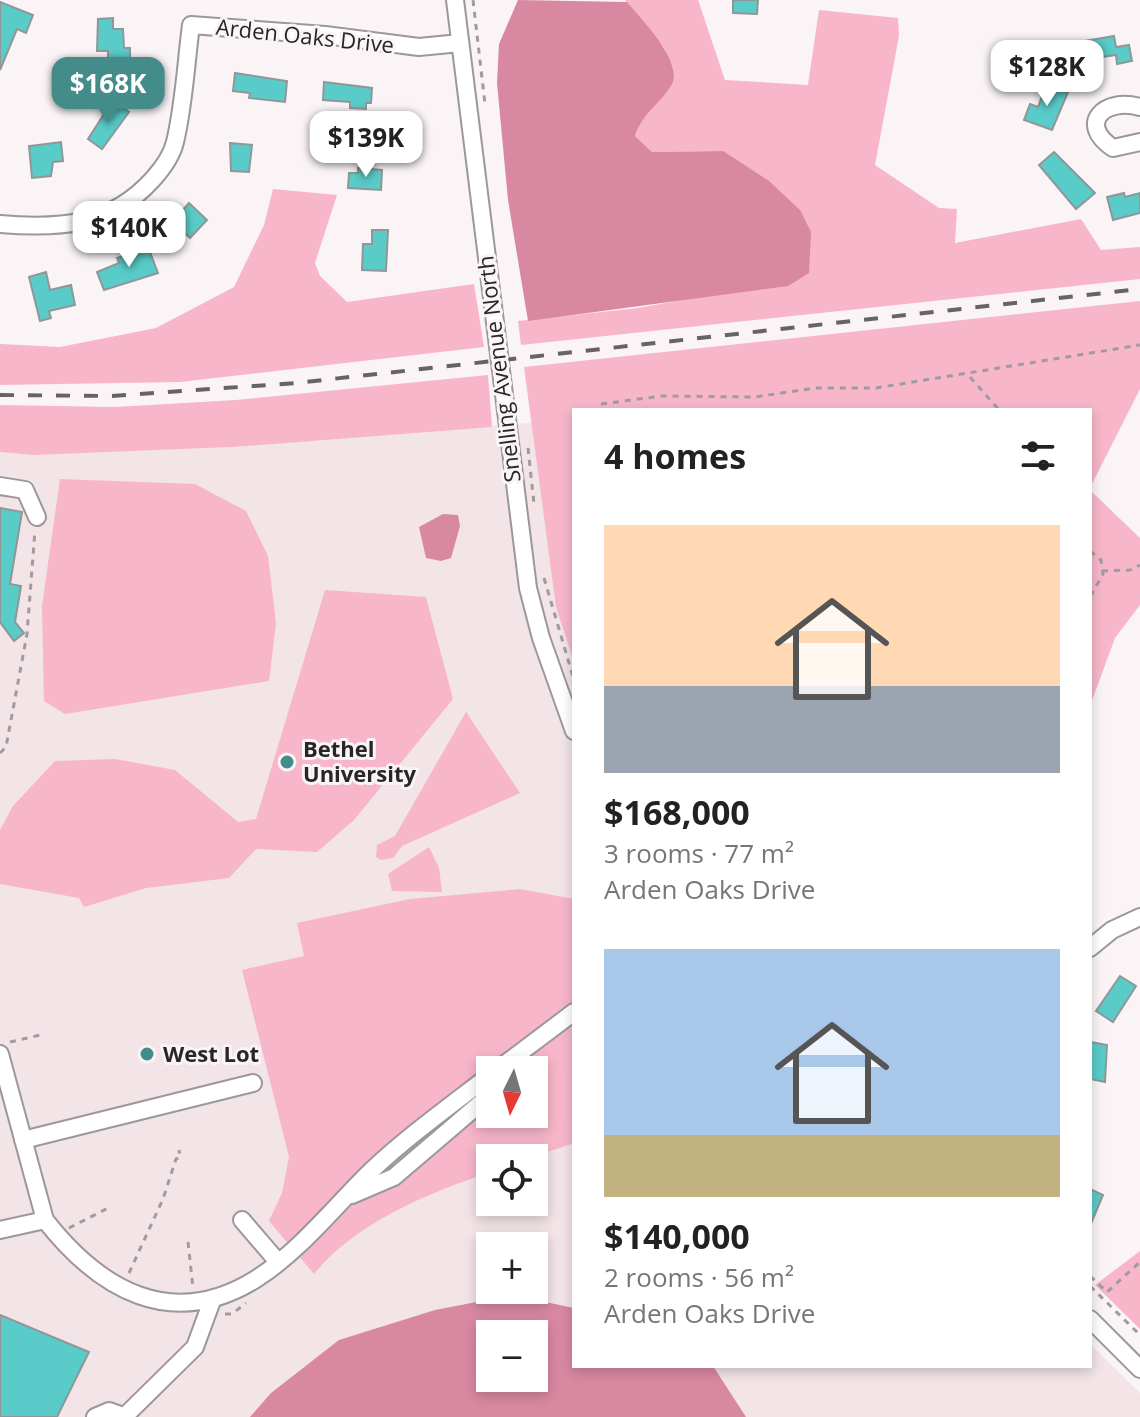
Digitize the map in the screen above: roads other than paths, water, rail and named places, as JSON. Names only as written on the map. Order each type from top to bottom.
[{"type":"street","name":"Snelling Avenue North","points":[[455,0],[528,588],[541,638],[572,725]]},
{"type":"street","name":"Arden Oaks Drive","points":[[0,224],[63,226],[91,222],[143,190],[160,171],[175,145],[191,25],[325,35],[419,47],[460,43]]},
{"type":"street","points":[[1140,107],[1123,103],[1107,106],[1101,112],[1097,128],[1100,136],[1113,148],[1140,142]]},
{"type":"street","points":[[0,486],[25,490],[37,517]]},
{"type":"street","points":[[1092,946],[1112,930],[1140,917]]},
{"type":"street","points":[[515,1056],[572,1013]]},
{"type":"street","points":[[521,1056],[531,1044]]},
{"type":"street","points":[[5,1048],[7,1108],[23,1140],[45,1220],[89,1270],[121,1289],[157,1300],[213,1298],[249,1283],[278,1262],[350,1196],[370,1172],[476,1086]]},
{"type":"street","points":[[23,1140],[253,1083]]},
{"type":"street","points":[[350,1196],[394,1177],[476,1107]]},
{"type":"street","points":[[0,1230],[45,1220]]},
{"type":"street","points":[[242,1220],[278,1262]]},
{"type":"street","points":[[95,1417],[109,1411],[125,1416],[195,1347],[213,1298]]},
{"type":"street","points":[[1092,1321],[1140,1369]]},
{"type":"railway","points":[[0,395],[112,396],[296,383],[1140,289]]},
{"type":"place","name":"Bethel University","points":[[287,762]]},
{"type":"place","name":"West Lot","points":[[147,1054]]}]
